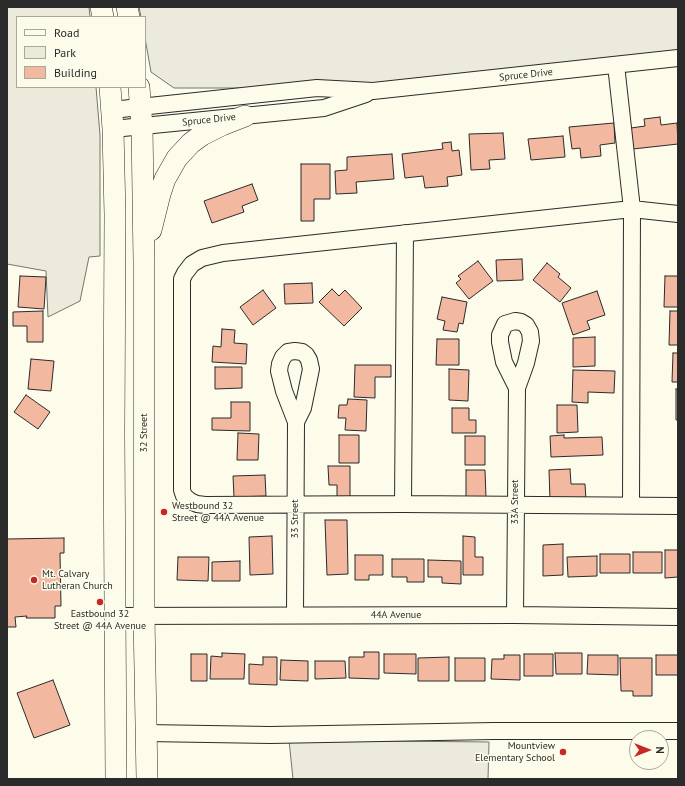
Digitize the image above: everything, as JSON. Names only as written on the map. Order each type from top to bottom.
[{"type":"main road","points":[[110,88],[113,120],[115,250],[114,616],[116,779]]},
{"type":"main road","name":"32 Street","points":[[139,88],[144,262],[144,616],[147,779]]},
{"type":"main road","points":[[144,262],[160,194],[165,179],[178,158],[191,143],[202,135],[245,116]]},
{"type":"street","name":"Spruce Drive","points":[[113,120],[141,117],[317,88],[373,91],[678,58]]},
{"type":"street","points":[[616,65],[632,209],[631,505]]},
{"type":"street","name":"Spruce Drive","points":[[141,117],[245,116],[324,108],[373,91]]},
{"type":"street","points":[[678,214],[632,209],[213,254],[192,264],[182,279],[182,490],[184,496],[190,501],[197,504],[678,506]]},
{"type":"street","points":[[403,504],[405,233]]},
{"type":"street","name":"33A Street","points":[[515,615],[517,388]]},
{"type":"street","name":"33 Street","points":[[295,615],[296,422]]},
{"type":"street","name":"44A Avenue","points":[[114,616],[515,615],[678,618]]},
{"type":"street","points":[[146,733],[270,735],[494,731],[678,731]]},
{"type":"green space","points":[[7,7],[89,7],[90,16],[16,16],[16,88],[96,88],[100,135],[100,256],[89,257],[80,301],[48,317],[46,271],[7,264]]},
{"type":"green space","points":[[139,7],[678,7],[678,58],[317,88],[174,88],[151,72],[146,44],[146,16],[141,16]]},
{"type":"green space","points":[[289,740],[489,742],[488,779],[293,779]]},
{"type":"building","points":[[660,117],[661,125],[677,123],[678,144],[633,149],[631,128],[645,126],[644,119]]},
{"type":"building","points":[[614,123],[615,143],[600,145],[601,156],[581,158],[580,148],[572,149],[569,127]]},
{"type":"building","points":[[503,133],[505,159],[489,160],[490,169],[471,170],[469,134]]},
{"type":"building","points":[[563,136],[565,157],[531,160],[528,139]]},
{"type":"building","points":[[451,142],[452,151],[459,150],[462,175],[447,177],[448,186],[425,188],[423,176],[405,178],[402,154],[443,149],[442,143]]},
{"type":"building","points":[[392,154],[394,179],[356,182],[357,193],[336,194],[335,171],[347,170],[347,157]]},
{"type":"building","points":[[301,164],[330,164],[330,199],[314,199],[314,221],[301,221]]},
{"type":"building","points":[[252,184],[258,200],[242,206],[244,212],[212,223],[204,201]]},
{"type":"building","points":[[522,259],[523,280],[497,281],[496,260]]},
{"type":"building","points":[[478,261],[493,281],[469,299],[456,283],[461,279],[458,276]]},
{"type":"building","points":[[547,263],[560,274],[558,277],[571,288],[560,302],[533,280]]},
{"type":"building","points":[[20,276],[46,277],[44,309],[18,307]]},
{"type":"building","points":[[665,276],[678,276],[678,307],[664,307]]},
{"type":"building","points":[[312,283],[313,303],[285,304],[284,284]]},
{"type":"building","points":[[332,289],[339,296],[345,290],[362,308],[344,326],[319,302]]},
{"type":"building","points":[[263,290],[276,308],[253,325],[240,307]]},
{"type":"building","points":[[597,291],[605,315],[587,321],[590,329],[573,335],[562,303]]},
{"type":"building","points":[[442,297],[467,302],[463,324],[459,323],[457,332],[443,330],[445,321],[437,319]]},
{"type":"building","points":[[43,311],[43,342],[27,342],[27,326],[13,326],[13,312]]},
{"type":"building","points":[[670,311],[678,311],[678,345],[669,345]]},
{"type":"building","points":[[222,329],[235,330],[234,343],[247,344],[246,364],[212,362],[213,346],[221,347]]},
{"type":"building","points":[[595,337],[595,366],[573,367],[573,338]]},
{"type":"building","points":[[437,339],[459,339],[459,365],[436,365]]},
{"type":"building","points":[[673,353],[678,353],[678,382],[672,382]]},
{"type":"building","points":[[31,359],[54,361],[51,391],[28,389]]},
{"type":"building","points":[[355,365],[391,365],[391,377],[375,377],[375,398],[354,397]]},
{"type":"building","points":[[215,367],[242,367],[242,388],[215,389]]},
{"type":"building","points":[[449,369],[469,370],[468,401],[449,400]]},
{"type":"building","points":[[573,370],[615,371],[614,393],[588,392],[588,403],[572,402]]},
{"type":"building","points":[[676,389],[678,389],[678,420],[676,420]]},
{"type":"building","points":[[26,395],[50,412],[38,429],[14,412]]},
{"type":"building","points":[[348,399],[367,400],[366,431],[345,430],[346,418],[338,418],[339,405],[347,405]]},
{"type":"building","points":[[231,402],[250,402],[250,431],[212,430],[212,418],[231,418]]},
{"type":"building","points":[[557,405],[577,405],[578,432],[557,433]]},
{"type":"building","points":[[452,408],[469,408],[469,420],[476,420],[476,433],[452,433]]},
{"type":"building","points":[[238,433],[259,434],[258,460],[237,460]]},
{"type":"building","points":[[339,435],[359,435],[359,463],[339,463]]},
{"type":"building","points":[[564,435],[564,438],[602,437],[603,455],[551,457],[550,436]]},
{"type":"building","points":[[465,436],[485,436],[485,465],[465,465]]},
{"type":"building","points":[[328,466],[350,466],[350,497],[337,497],[337,485],[329,485]]},
{"type":"building","points":[[570,469],[571,484],[585,484],[586,500],[550,501],[549,470]]},
{"type":"building","points":[[466,470],[485,470],[486,498],[466,498]]},
{"type":"building","points":[[265,475],[266,496],[234,497],[233,476]]},
{"type":"building","points":[[325,520],[347,520],[348,574],[327,575]]},
{"type":"building","points":[[272,536],[273,574],[250,575],[249,537]]},
{"type":"building","points":[[463,536],[475,537],[475,557],[483,557],[483,575],[463,575]]},
{"type":"building","name":"Mt. Calvary Lutheran Church","points":[[64,538],[64,553],[60,553],[61,606],[55,606],[55,618],[26,618],[27,616],[15,617],[16,627],[7,627],[7,539]]},
{"type":"building","points":[[563,544],[563,575],[543,576],[543,545]]},
{"type":"building","points":[[665,550],[678,550],[678,577],[665,578]]},
{"type":"building","points":[[633,552],[662,552],[662,573],[633,573]]},
{"type":"building","points":[[600,554],[630,554],[630,573],[600,573]]},
{"type":"building","points":[[355,555],[383,555],[383,575],[369,575],[369,580],[355,580]]},
{"type":"building","points":[[597,556],[597,576],[568,577],[567,557]]},
{"type":"building","points":[[178,557],[209,557],[208,581],[177,580]]},
{"type":"building","points":[[392,559],[424,559],[424,582],[407,582],[407,577],[392,577]]},
{"type":"building","points":[[428,560],[461,561],[461,584],[442,583],[442,577],[428,577]]},
{"type":"building","points":[[240,561],[240,581],[212,581],[212,562]]},
{"type":"building","points":[[364,652],[379,652],[379,679],[349,678],[349,657],[364,657]]},
{"type":"building","points":[[222,653],[245,654],[244,679],[210,679],[211,656],[222,657]]},
{"type":"building","points":[[555,653],[582,653],[582,674],[556,674]]},
{"type":"building","points":[[191,654],[207,654],[207,681],[191,681]]},
{"type":"building","points":[[384,654],[416,654],[416,674],[384,673]]},
{"type":"building","points":[[524,654],[553,654],[553,676],[524,676]]},
{"type":"building","points":[[504,655],[520,655],[520,680],[491,679],[492,659],[504,659]]},
{"type":"building","points":[[588,655],[618,655],[618,675],[587,674]]},
{"type":"building","points":[[656,655],[678,655],[678,675],[656,675]]},
{"type":"building","points":[[263,657],[277,657],[277,685],[249,684],[249,664],[263,665]]},
{"type":"building","points":[[449,657],[449,681],[418,681],[418,658]]},
{"type":"building","points":[[455,658],[485,658],[485,681],[455,681]]},
{"type":"building","points":[[620,658],[652,658],[652,696],[633,696],[633,691],[621,691]]},
{"type":"building","points":[[281,660],[308,661],[308,681],[280,680]]},
{"type":"building","points":[[315,661],[345,661],[346,678],[315,679]]},
{"type":"building","points":[[53,680],[70,725],[34,738],[17,693]]},
{"type":"place","name":"Westbound 32 Street @ 44A Avenue","points":[[164,512]]},
{"type":"place","name":"Mt. Calvary Lutheran Church","points":[[34,580]]},
{"type":"place","name":"Eastbound 32 Street @ 44A Avenue","points":[[100,602]]},
{"type":"place","name":"Mountview Elementary School","points":[[563,752]]}]
